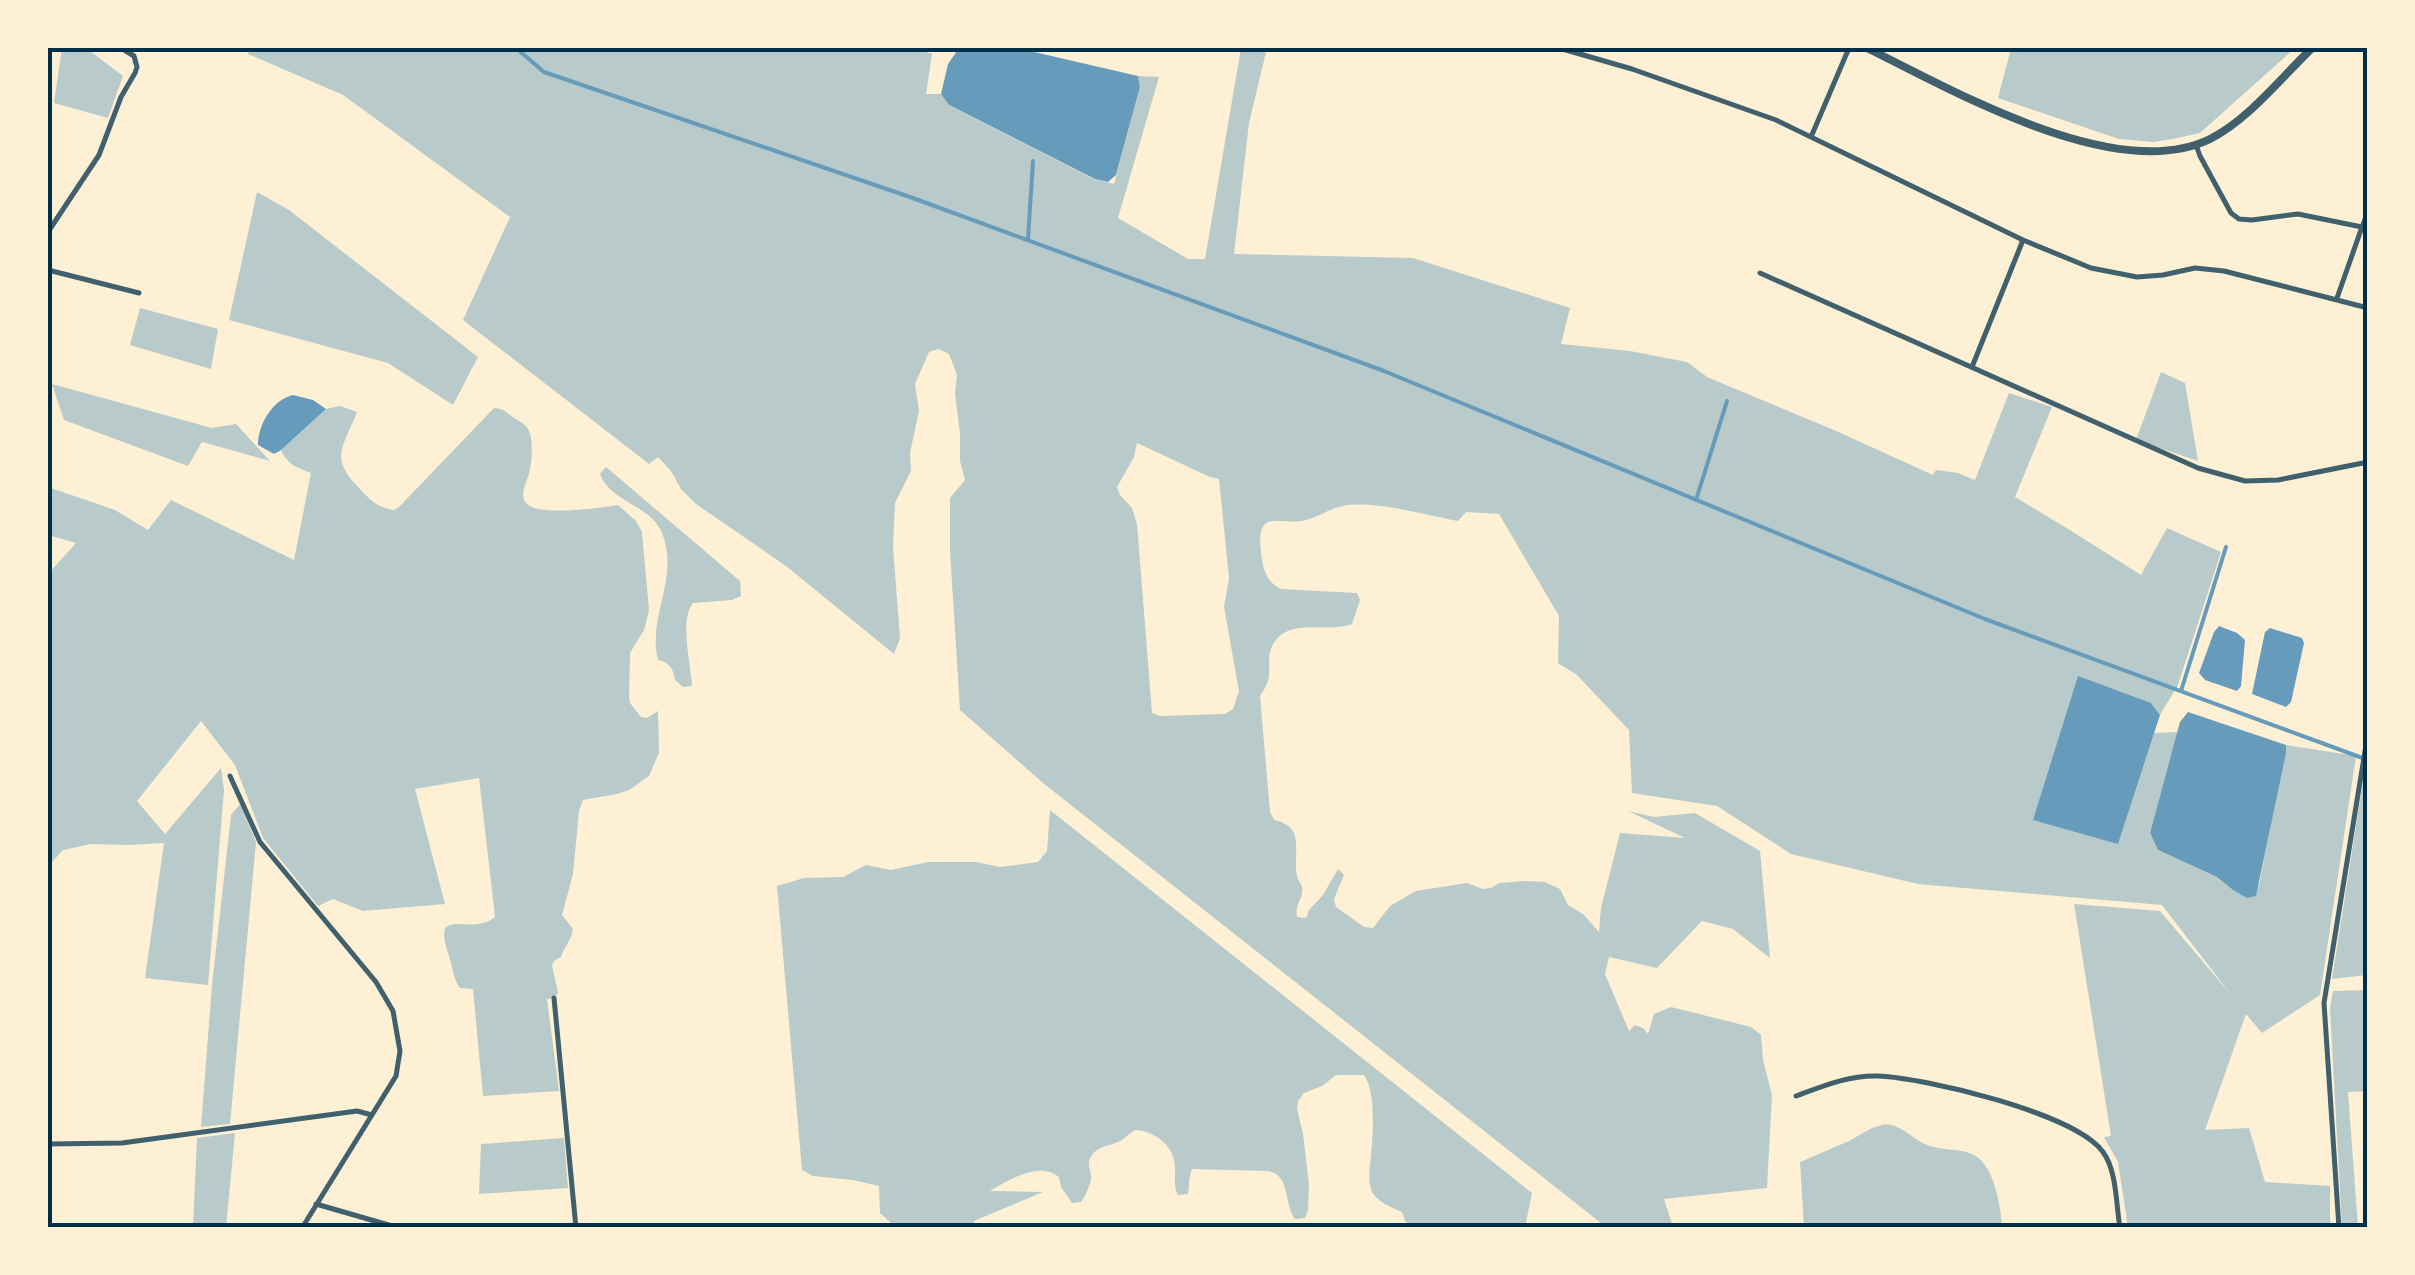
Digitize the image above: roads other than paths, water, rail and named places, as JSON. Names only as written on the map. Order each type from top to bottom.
[{"type":"street","points":[[48,232],[99,154],[135,73],[134,56],[121,48]]},
{"type":"street","points":[[1558,48],[1776,120],[2022,240],[2109,273],[2137,277],[2195,268],[2224,270],[2368,308]]},
{"type":"street","points":[[1810,137],[1849,48]]},
{"type":"street","points":[[1867,48],[1995,110],[2088,144],[2140,152],[2196,145],[2228,128],[2312,48]]},
{"type":"street","points":[[2196,145],[2231,214],[2240,219],[2298,214],[2362,227]]},
{"type":"street","points":[[2337,299],[2368,212]]},
{"type":"street","points":[[1972,368],[2022,240]]},
{"type":"street","points":[[48,270],[139,293]]},
{"type":"street","points":[[1760,274],[2222,476],[2246,481],[2278,480],[2368,462]]},
{"type":"street","points":[[2339,1228],[2324,1002],[2368,733]]},
{"type":"street","points":[[230,776],[260,842],[376,982],[393,1011],[400,1051],[399,1068],[302,1228]]},
{"type":"street","points":[[554,998],[576,1228]]},
{"type":"street","points":[[1796,1096],[1846,1079],[1876,1076],[1968,1091],[2066,1126],[2103,1152],[2111,1172],[2120,1228]]},
{"type":"street","points":[[48,1144],[122,1143],[357,1111],[372,1115]]},
{"type":"street","points":[[316,1204],[399,1228]]},
{"type":"water","points":[[959,48],[1017,48],[1138,76],[1140,87],[1116,175],[1108,182],[1095,179],[949,105],[941,94],[948,64]]},
{"type":"water","points":[[293,395],[313,400],[326,409],[274,454],[258,445],[261,429],[273,408]]},
{"type":"water","points":[[2219,626],[2245,640],[2241,686],[2237,691],[2205,680],[2199,673]]},
{"type":"water","points":[[2270,628],[2302,638],[2304,643],[2291,702],[2286,707],[2252,694],[2265,632]]},
{"type":"water","points":[[2078,676],[2151,703],[2160,715],[2118,844],[2033,820]]},
{"type":"water","points":[[2188,712],[2286,745],[2256,896],[2247,898],[2217,877],[2158,850],[2150,833],[2180,722]]},
{"type":"waterway","points":[[516,48],[544,72],[910,197],[1384,371],[1985,619],[2368,760]]},
{"type":"waterway","points":[[1028,239],[1033,161]]},
{"type":"waterway","points":[[1696,500],[1727,401]]},
{"type":"waterway","points":[[2181,691],[2226,547]]}]
